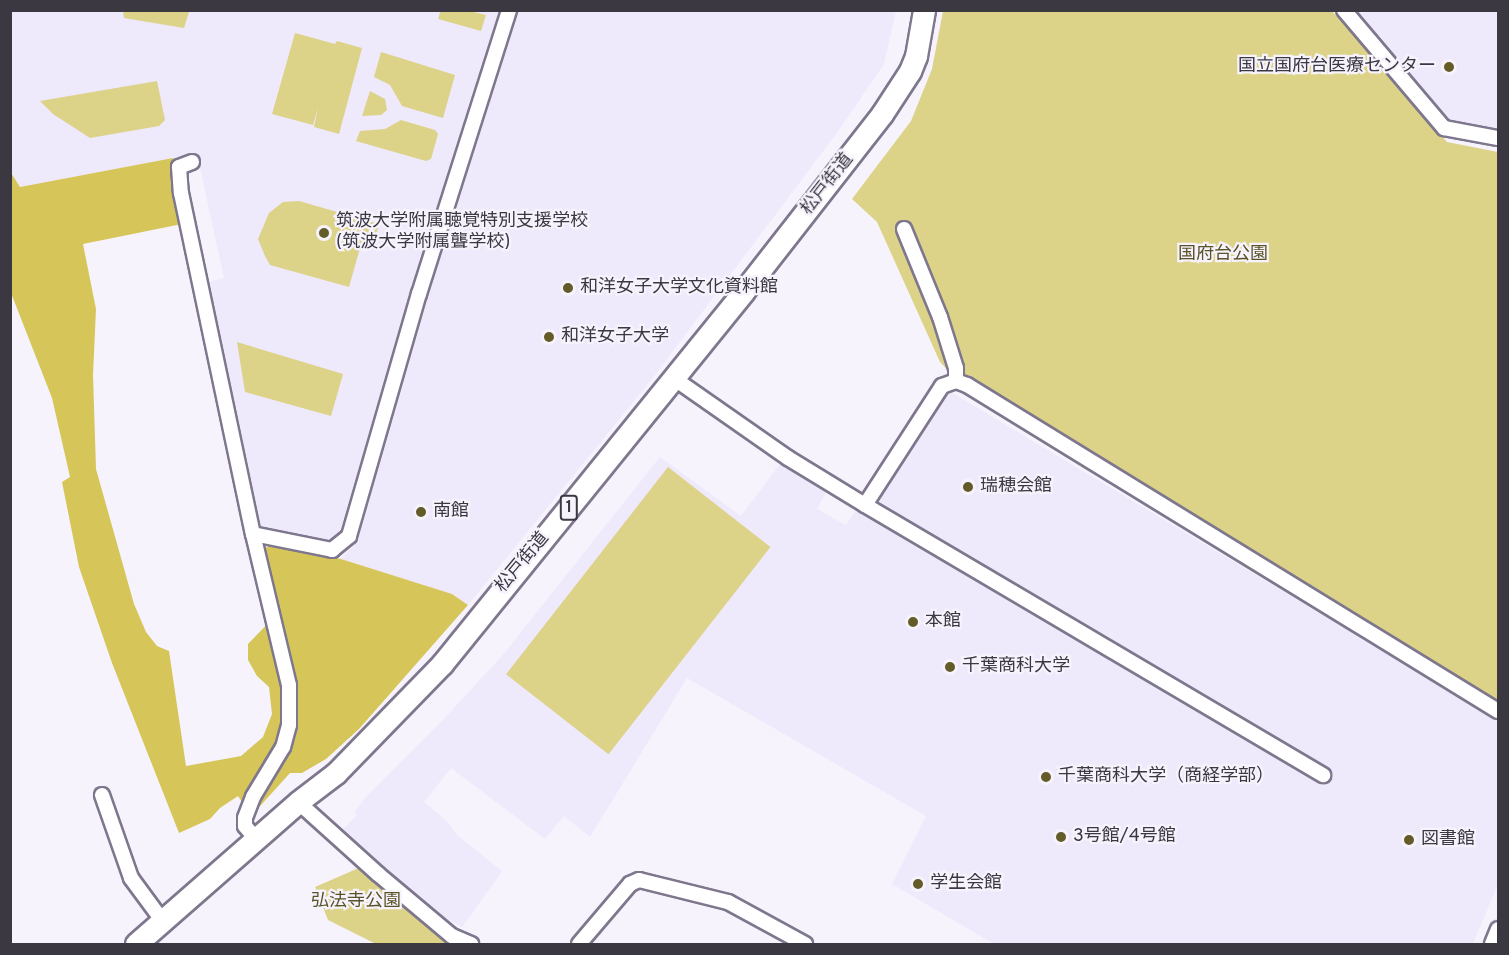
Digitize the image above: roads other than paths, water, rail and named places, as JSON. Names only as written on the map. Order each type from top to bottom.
[{"type":"main road","name":"松戸街道","points":[[136,945],[298,802],[352,758],[442,664],[799,221],[904,84],[916,56],[924,10]]},
{"type":"street","points":[[253,534],[332,550],[349,536],[419,294],[509,10]]},
{"type":"street","points":[[1344,10],[1444,128],[1498,138]]},
{"type":"street","points":[[192,162],[179,167],[181,193],[253,534],[289,685],[289,715],[283,747],[253,797],[244,818],[245,826],[256,839]]},
{"type":"street","points":[[904,229],[940,317],[956,368],[956,381]]},
{"type":"street","points":[[672,377],[788,458],[1323,775]]},
{"type":"street","points":[[865,505],[942,386],[956,381],[967,385],[1498,711]]},
{"type":"street","points":[[102,795],[131,878],[162,920]]},
{"type":"street","points":[[298,802],[452,936],[471,945]]},
{"type":"street","points":[[579,945],[630,884],[639,880],[728,902],[806,945]]},
{"type":"street","points":[[1492,945],[1498,928]]},
{"type":"place","name":"国立国府台医療センター","points":[[1449,67]]},
{"type":"place","name":"筑波大学附属聴覚特別支援学校 (筑波大学附属聾学校)","points":[[324,233]]},
{"type":"place","name":"和洋女子大学文化資料館","points":[[568,288]]},
{"type":"place","name":"和洋女子大学","points":[[549,337]]},
{"type":"place","name":"瑞穂会館","points":[[968,487]]},
{"type":"place","name":"南館","points":[[421,512]]},
{"type":"place","name":"本館","points":[[913,622]]},
{"type":"place","name":"千葉商科大学","points":[[950,667]]},
{"type":"place","name":"千葉商科大学（商経学部）","points":[[1046,777]]},
{"type":"place","name":"3号館/4号館","points":[[1061,837]]},
{"type":"place","name":"図書館","points":[[1409,840]]},
{"type":"place","name":"学生会館","points":[[918,884]]},
{"type":"park label","name":"国府台公園","points":[[1223,255]]},
{"type":"park label","name":"弘法寺公園","points":[[356,902]]}]
